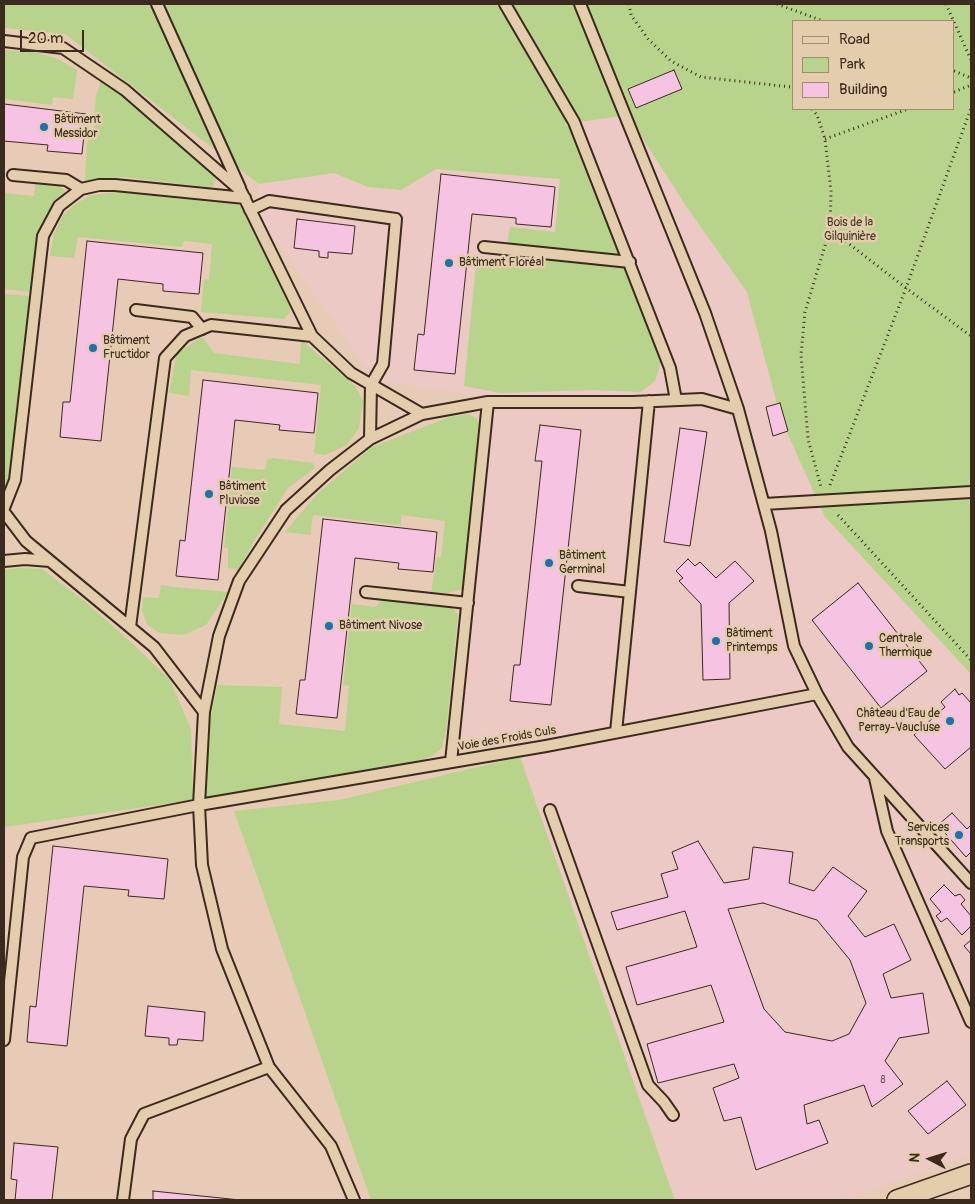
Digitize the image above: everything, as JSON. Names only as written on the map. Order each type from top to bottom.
[{"type":"street","points":[[898,1200],[971,1174]]},
{"type":"lane","points":[[157,4],[250,210],[312,336],[352,374],[422,414]]},
{"type":"lane","points":[[505,4],[574,122],[670,368],[676,400]]},
{"type":"lane","points":[[580,4],[705,313],[738,409],[771,531],[794,646],[817,694],[848,747],[971,882]]},
{"type":"lane","points":[[4,41],[63,48],[125,90],[243,195]]},
{"type":"lane","points":[[13,176],[66,180],[81,189]]},
{"type":"lane","points":[[204,712],[154,647],[26,540],[4,510],[14,480],[43,236],[59,206],[81,189],[99,185],[243,195]]},
{"type":"lane","points":[[250,210],[269,201],[396,219],[383,364],[371,385],[370,439]]},
{"type":"lane","points":[[484,247],[630,262]]},
{"type":"lane","points":[[136,310],[192,317],[202,329]]},
{"type":"lane","points":[[130,627],[165,358],[184,336],[211,325],[312,336]]},
{"type":"lane","points":[[354,1200],[330,1146],[269,1067],[222,949],[202,865],[199,805],[204,712],[219,636],[239,581],[286,510],[330,470],[370,439],[422,414],[488,402],[702,399],[738,409]]},
{"type":"lane","points":[[616,732],[649,401]]},
{"type":"lane","points":[[451,762],[488,402]]},
{"type":"lane","points":[[764,504],[971,492]]},
{"type":"lane","points":[[4,561],[25,559],[50,561]]},
{"type":"lane","points":[[578,586],[630,592]]},
{"type":"lane","points":[[366,592],[468,603]]},
{"type":"lane","name":"Voie des Froids Culs","points":[[4,1040],[23,857],[31,838],[199,805],[451,762],[817,694]]},
{"type":"lane","points":[[875,777],[887,831],[971,1022]]},
{"type":"lane","points":[[550,810],[648,1085],[673,1115]]},
{"type":"lane","points":[[123,1200],[131,1139],[144,1114],[269,1067]]},
{"type":"lane","points":[[346,1200],[348,1184]]},
{"type":"path","points":[[629,4],[631,15],[648,40],[671,61],[701,77],[792,88]]},
{"type":"path","points":[[778,4],[820,20]]},
{"type":"path","points":[[946,4],[953,20]]},
{"type":"path","points":[[955,24],[971,60]]},
{"type":"path","points":[[955,71],[971,78]]},
{"type":"path","points":[[955,92],[971,85]]},
{"type":"path","points":[[824,500],[906,288],[971,108]]},
{"type":"path","points":[[813,110],[817,115],[825,139],[832,191],[830,229],[805,312],[801,355],[808,439],[824,500],[971,660]]},
{"type":"path","points":[[825,139],[905,110]]},
{"type":"path","points":[[830,229],[971,336]]},
{"type":"shaded area","points":[[4,4],[971,4],[971,1154],[843,1200],[675,1200],[520,757],[508,744],[470,749],[462,745],[457,735],[492,398],[378,381],[354,351],[257,213],[259,184],[65,34],[4,28]]},
{"type":"green space","name":"Bois de la Gilquinière","points":[[4,4],[971,4],[971,674],[825,517],[781,419],[747,292],[686,206],[628,115],[565,124],[570,129],[661,362],[655,381],[641,392],[594,390],[500,393],[464,386],[476,264],[503,267],[510,227],[555,232],[560,179],[436,169],[401,190],[368,187],[334,173],[259,184],[65,34],[4,28]]},
{"type":"green space","points":[[4,50],[33,52],[56,58],[77,70],[73,99],[53,97],[52,105],[4,99]]},
{"type":"green space","points":[[102,78],[215,173],[216,180],[213,186],[207,187],[122,177],[85,181],[87,142],[93,134],[96,96]]},
{"type":"green space","points":[[35,184],[60,186],[67,193],[56,199],[39,233],[31,292],[4,289],[4,193],[34,196]]},
{"type":"green space","points":[[118,192],[240,205],[289,305],[290,312],[284,319],[201,312],[204,279],[209,280],[212,244],[184,241],[182,247],[78,237],[74,258],[50,256],[54,233],[64,214],[77,203],[91,195]]},
{"type":"green space","points":[[4,294],[31,296],[9,481],[6,485],[4,485]]},
{"type":"green space","points":[[202,337],[214,353],[300,364],[301,340],[355,386],[363,401],[359,428],[347,445],[325,455],[314,453],[321,385],[191,370],[189,396],[169,393],[177,353]]},
{"type":"green space","points":[[468,414],[476,418],[480,424],[464,589],[447,593],[431,592],[437,557],[441,557],[445,521],[401,515],[401,525],[313,515],[310,535],[285,532],[317,494],[372,447],[450,417]]},
{"type":"green space","points":[[273,458],[313,463],[315,468],[288,488],[238,570],[228,568],[228,548],[224,548],[232,467],[265,470],[267,460]]},
{"type":"green space","points":[[18,568],[42,569],[82,599],[170,680],[191,729],[193,800],[4,827],[4,570]]},
{"type":"green space","points":[[161,585],[228,592],[206,625],[183,635],[159,633],[147,624],[142,610],[143,597],[159,598]]},
{"type":"green space","points":[[389,598],[445,604],[452,607],[458,615],[446,731],[442,748],[432,756],[417,762],[206,798],[209,729],[217,685],[282,687],[279,724],[345,731],[349,686],[343,685],[352,604],[375,607],[380,602]]},
{"type":"green space","points":[[520,757],[675,1200],[371,1200],[234,811],[339,800]]},
{"type":"building","points":[[674,70],[682,89],[636,108],[628,89]]},
{"type":"building","name":"Bâtiment Messidor","points":[[4,104],[86,114],[82,154],[47,151],[48,145],[4,141]]},
{"type":"building","name":"Bâtiment Floréal","points":[[441,174],[555,187],[551,227],[516,224],[516,218],[472,214],[455,374],[414,370],[418,334],[424,335]]},
{"type":"building","points":[[297,219],[355,226],[352,254],[328,252],[328,258],[319,257],[319,251],[294,248]]},
{"type":"building","name":"Bâtiment Fructidor","points":[[87,241],[203,253],[199,294],[163,291],[163,284],[118,279],[101,441],[60,437],[63,402],[70,402]]},
{"type":"building","name":"Bâtiment Pluviose","points":[[203,380],[318,393],[314,433],[279,430],[280,425],[235,420],[218,580],[176,576],[180,540],[185,541]]},
{"type":"building","points":[[780,403],[788,431],[773,436],[766,407]]},
{"type":"building","name":"Bâtiment Germinal","points":[[540,425],[581,430],[551,705],[510,701],[514,665],[520,665],[542,461],[535,461]]},
{"type":"building","points":[[680,428],[707,432],[690,546],[664,542]]},
{"type":"building","name":"Bâtiment Nivose","points":[[323,519],[437,532],[433,572],[398,569],[399,563],[355,558],[337,718],[296,714],[300,680],[305,680]]},
{"type":"building","name":"Bâtiment Printemps","points":[[688,559],[695,566],[700,562],[716,578],[735,561],[754,581],[729,603],[730,679],[703,680],[701,604],[679,581],[683,578],[676,571]]},
{"type":"building","name":"Centrale Thermique","points":[[858,583],[927,671],[881,708],[812,620]]},
{"type":"building","name":"Château d'Eau de Perray-Vaucluse","points":[[955,689],[959,695],[962,693],[971,703],[971,747],[945,769],[914,735],[945,707],[941,702]]},
{"type":"building","name":"Services Transports","points":[[952,813],[967,829],[971,825],[971,852],[966,857],[938,825]]},
{"type":"building","points":[[698,841],[724,883],[749,879],[753,847],[793,852],[789,883],[814,891],[833,867],[867,891],[848,916],[865,937],[894,924],[911,960],[883,974],[891,998],[923,993],[929,1033],[899,1038],[885,1061],[903,1084],[872,1107],[864,1085],[804,1105],[807,1124],[819,1120],[828,1143],[756,1170],[741,1117],[724,1121],[713,1088],[739,1078],[734,1064],[658,1083],[647,1044],[724,1022],[711,985],[637,1005],[626,967],[697,947],[685,911],[617,930],[611,912],[668,897],[661,874],[678,869],[672,852]],"holes":[[[763,903],[817,920],[850,960],[866,1003],[849,1034],[832,1041],[785,1032],[764,1009],[728,909]]]},
{"type":"building","points":[[53,846],[168,859],[164,899],[128,896],[129,890],[84,886],[67,1046],[27,1042],[30,1006],[36,1007]]},
{"type":"building","points":[[944,885],[955,896],[960,894],[965,900],[961,904],[971,916],[971,926],[962,935],[947,918],[941,922],[936,916],[941,912],[930,899]]},
{"type":"building","points":[[971,940],[971,954],[964,946]]},
{"type":"building","points":[[148,1006],[205,1012],[203,1041],[178,1039],[177,1045],[169,1045],[169,1038],[145,1036]]},
{"type":"building","points":[[947,1081],[966,1105],[928,1134],[908,1111]]},
{"type":"building","points":[[14,1143],[58,1147],[52,1200],[15,1200],[17,1180],[11,1179]]},
{"type":"building","points":[[153,1191],[240,1200],[153,1200]]},
{"type":"place","name":"Bâtiment Messidor","points":[[44,127]]},
{"type":"place","name":"Bâtiment Floréal","points":[[449,263]]},
{"type":"place","name":"Bâtiment Fructidor","points":[[93,348]]},
{"type":"place","name":"Bâtiment Pluviose","points":[[209,494]]},
{"type":"place","name":"Bâtiment Germinal","points":[[549,563]]},
{"type":"place","name":"Bâtiment Nivose","points":[[329,626]]},
{"type":"place","name":"Bâtiment Printemps","points":[[716,641]]},
{"type":"place","name":"Centrale Thermique","points":[[869,646]]},
{"type":"place","name":"Château d'Eau de Perray-Vaucluse","points":[[950,721]]},
{"type":"place","name":"Services Transports","points":[[959,835]]}]
